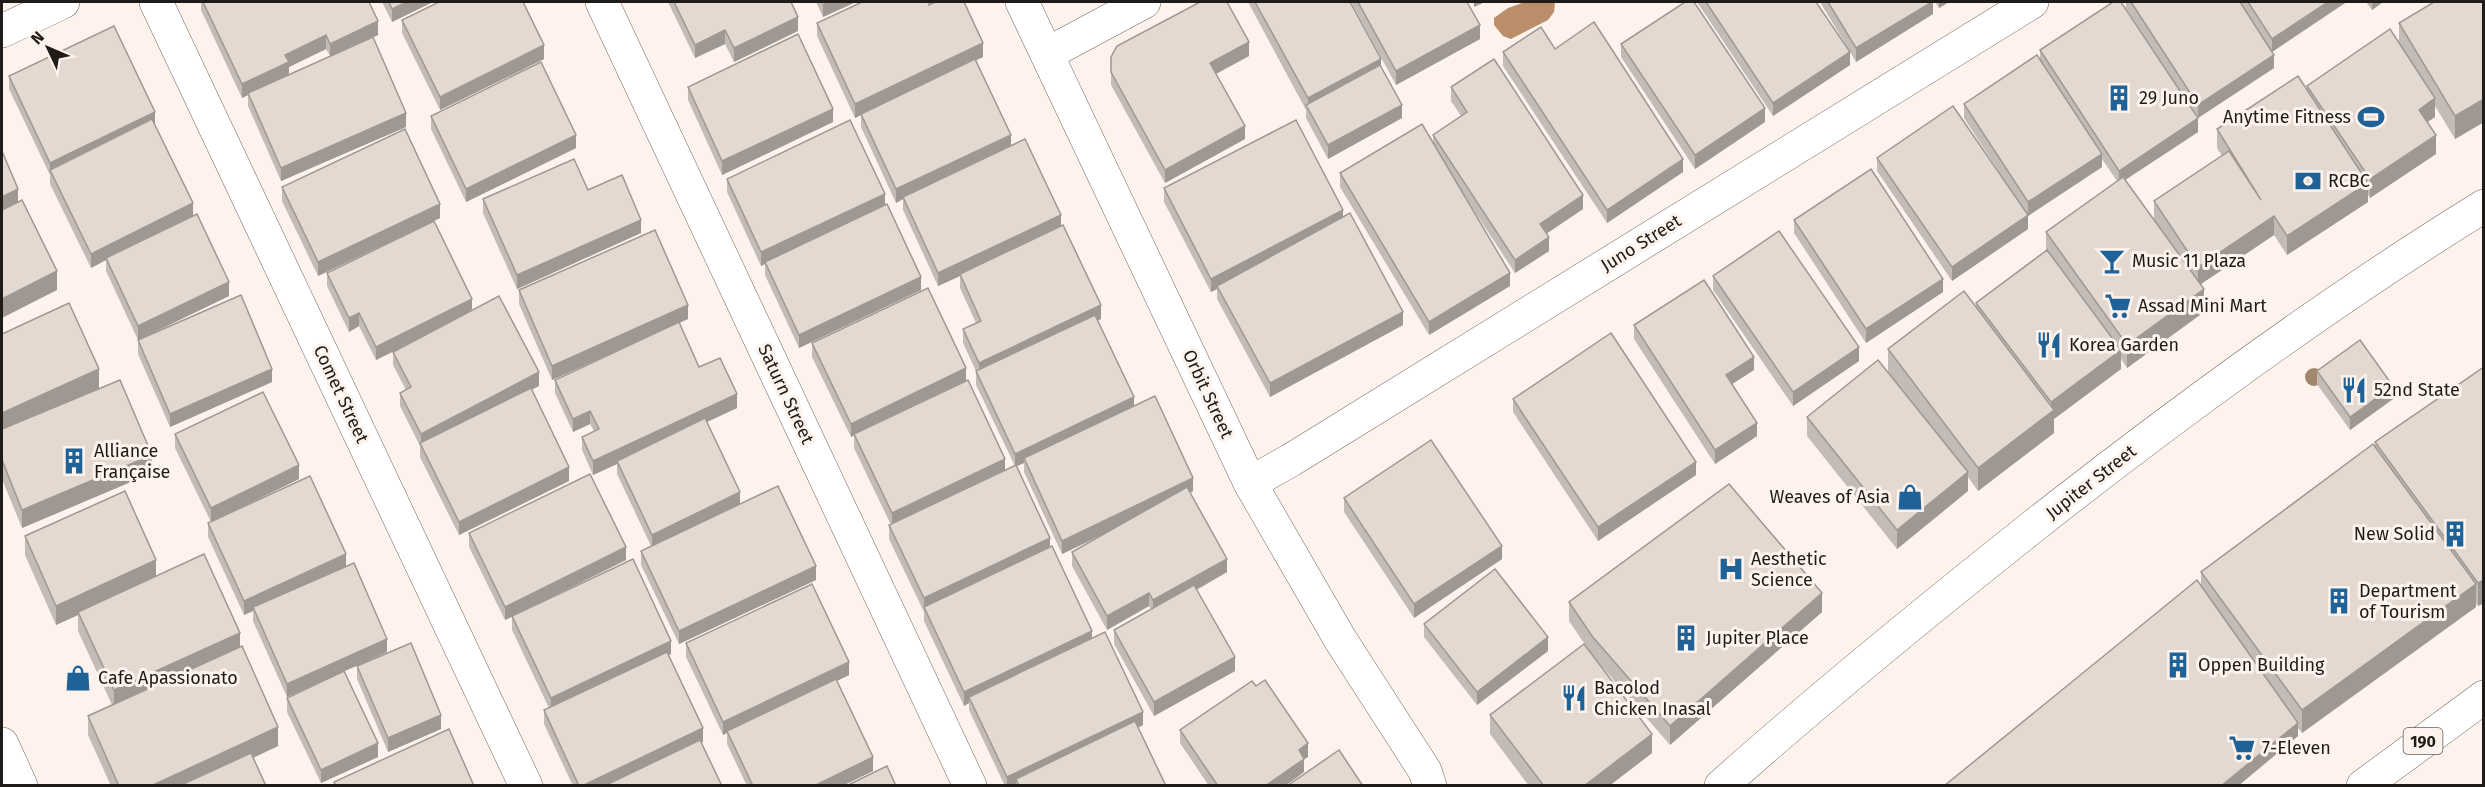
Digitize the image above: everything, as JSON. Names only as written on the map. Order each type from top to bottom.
[{"type":"street","points":[[2,31],[63,2]]},
{"type":"street","name":"Comet Street","points":[[156,2],[526,786]]},
{"type":"street","name":"Saturn Street","points":[[602,2],[970,786]]},
{"type":"street","name":"Orbit Street","points":[[1022,2],[1250,483],[1340,639],[1434,781]]},
{"type":"street","points":[[1047,54],[1144,2]]},
{"type":"street","name":"Juno Street","points":[[1250,483],[1291,460],[2032,2]]},
{"type":"street","name":"Jupiter Street","points":[[1721,786],[1784,730],[1943,598],[2129,452],[2341,298],[2484,206]]},
{"type":"street","name":"190","points":[[2363,786],[2484,697]]},
{"type":"street","points":[[2,744],[21,786]]},
{"type":"shaded area","points":[[1525,2],[1555,2],[1554,12],[1548,20],[1511,39],[1503,36],[1494,25],[1494,18],[1508,8]]},
{"type":"building","points":[[203,2],[369,2],[378,21],[330,44],[326,35],[285,55],[289,62],[242,84]]},
{"type":"building","points":[[389,2],[407,2],[392,9]]},
{"type":"building","points":[[439,2],[523,2],[544,45],[440,97],[402,20]]},
{"type":"building","points":[[674,2],[791,2],[798,17],[734,48],[725,30],[695,45]]},
{"type":"building","points":[[862,2],[928,2],[929,5],[935,2],[964,2],[983,43],[855,104],[817,23]]},
{"type":"building","points":[[1200,2],[1227,2],[1249,42],[1210,63],[1245,126],[1165,170],[1111,72],[1111,57],[1117,46]]},
{"type":"building","points":[[1255,2],[1350,2],[1381,59],[1308,98]]},
{"type":"building","points":[[1358,2],[1467,2],[1480,25],[1396,71]]},
{"type":"building","points":[[1685,2],[1694,2],[1765,108],[1695,155],[1621,44]]},
{"type":"building","points":[[1706,2],[1816,2],[1850,52],[1773,103]]},
{"type":"building","points":[[1828,2],[1932,2],[1856,48]]},
{"type":"building","name":"29 Juno","points":[[2113,2],[2121,2],[2198,118],[2119,171],[2040,50]]},
{"type":"building","points":[[2131,2],[2240,2],[2274,55],[2198,105]]},
{"type":"building","points":[[2248,2],[2328,2],[2272,39]]},
{"type":"building","points":[[2434,2],[2484,2],[2484,99],[2455,116],[2399,23]]},
{"type":"building","points":[[1594,22],[1683,159],[1607,210],[1503,52],[1541,27],[1555,49]]},
{"type":"building","points":[[114,26],[155,112],[50,163],[9,76]]},
{"type":"building","points":[[2390,29],[2435,98],[2419,110],[2436,135],[2370,179],[2307,86]]},
{"type":"building","points":[[798,34],[833,109],[722,161],[688,87]]},
{"type":"building","points":[[373,37],[406,113],[281,168],[248,93]]},
{"type":"building","points":[[2037,55],[2102,154],[2028,202],[1964,104]]},
{"type":"building","points":[[975,59],[1011,135],[896,189],[861,114]]},
{"type":"building","points":[[1494,59],[1583,195],[1540,224],[1549,237],[1515,260],[1433,135],[1467,112],[1451,87]]},
{"type":"building","points":[[541,62],[576,135],[466,189],[431,116]]},
{"type":"building","points":[[1380,65],[1402,105],[1328,145],[1306,105]]},
{"type":"building","points":[[2298,76],[2368,183],[2287,236],[2274,216],[2198,267],[2154,201],[2229,151],[2261,200],[2217,129]]},
{"type":"building","points":[[1953,106],[2028,215],[1952,267],[1877,158]]},
{"type":"building","points":[[152,119],[193,203],[91,254],[50,170]]},
{"type":"building","points":[[850,120],[885,194],[761,252],[727,179]]},
{"type":"building","points":[[1296,120],[1343,210],[1211,279],[1164,188]]},
{"type":"building","points":[[1422,124],[1510,273],[1429,322],[1340,173]]},
{"type":"building","points":[[405,129],[440,204],[318,262],[282,187]]},
{"type":"building","points":[[1025,139],[1061,215],[938,273],[903,197]]},
{"type":"building","points":[[2,151],[18,189],[2,197]]},
{"type":"building","points":[[574,159],[588,190],[622,175],[641,220],[517,275],[483,199]]},
{"type":"building","points":[[1871,169],[1943,279],[1866,329],[1794,220]]},
{"type":"building","points":[[2123,177],[2204,289],[2127,345],[2046,232]]},
{"type":"building","points":[[22,200],[57,271],[2,299],[2,210]]},
{"type":"building","points":[[887,204],[921,277],[799,335],[765,262]]},
{"type":"building","points":[[1350,213],[1403,312],[1270,383],[1217,286]]},
{"type":"building","points":[[197,214],[229,282],[138,326],[106,258]]},
{"type":"building","points":[[434,221],[472,299],[376,347],[359,313],[349,318],[327,273]]},
{"type":"building","points":[[1063,225],[1101,305],[979,363],[963,329],[981,321],[960,274]]},
{"type":"building","points":[[655,230],[688,305],[552,366],[519,290]]},
{"type":"building","points":[[1779,231],[1859,347],[1793,392],[1713,276]]},
{"type":"building","name":"Korea Garden","points":[[2047,250],[2121,350],[2051,402],[1976,303]]},
{"type":"building","points":[[1704,280],[1754,357],[1726,375],[1757,423],[1715,450],[1634,325]]},
{"type":"building","points":[[928,288],[966,368],[851,424],[812,343]]},
{"type":"building","points":[[1964,291],[2054,410],[1978,468],[1888,349]]},
{"type":"building","points":[[241,295],[272,369],[170,414],[138,340]]},
{"type":"building","points":[[499,296],[539,372],[421,434],[400,393],[411,387],[393,352]]},
{"type":"building","points":[[69,303],[99,369],[2,413],[2,334]]},
{"type":"building","points":[[1095,315],[1134,397],[1015,454],[976,371]]},
{"type":"building","points":[[679,322],[699,367],[720,358],[737,394],[593,461],[582,437],[599,429],[590,411],[573,419],[555,380]]},
{"type":"building","points":[[1611,333],[1696,462],[1598,527],[1513,399]]},
{"type":"building","points":[[2360,340],[2393,386],[2350,417],[2317,371]]},
{"type":"building","points":[[1878,360],[1968,472],[1897,530],[1807,417]]},
{"type":"building","name":"New Solid","points":[[2484,367],[2484,580],[2478,583],[2375,442]]},
{"type":"building","name":"Alliance Française","points":[[120,380],[152,455],[22,510],[2,460],[2,429]]},
{"type":"building","points":[[968,380],[1005,459],[892,513],[854,434]]},
{"type":"building","points":[[531,388],[569,467],[459,522],[420,443]]},
{"type":"building","points":[[263,392],[299,465],[211,508],[175,434]]},
{"type":"building","points":[[1155,396],[1193,478],[1062,541],[1024,458]]},
{"type":"building","points":[[705,418],[740,492],[652,535],[617,461]]},
{"type":"building","points":[[1431,440],[1502,546],[1414,604],[1344,498]]},
{"type":"building","name":"Department of Tourism","points":[[2373,444],[2476,584],[2302,710],[2201,572]]},
{"type":"building","points":[[1016,465],[1050,538],[924,598],[889,525]]},
{"type":"building","points":[[590,474],[626,547],[505,607],[469,533]]},
{"type":"building","points":[[310,476],[346,554],[244,601],[208,523]]},
{"type":"building","name":"Jupiter Place","points":[[1729,484],[1822,593],[1670,726],[1592,636],[1569,602]]},
{"type":"building","points":[[778,486],[816,566],[679,631],[641,551]]},
{"type":"building","points":[[1187,487],[1227,559],[1153,600],[1149,593],[1107,616],[1072,552]]},
{"type":"building","points":[[125,491],[156,560],[56,606],[25,536]]},
{"type":"building","points":[[1052,546],[1092,631],[964,692],[924,607]]},
{"type":"building","points":[[204,554],[240,633],[114,690],[78,612]]},
{"type":"building","points":[[633,559],[671,641],[551,698],[512,616]]},
{"type":"building","points":[[354,563],[387,639],[287,684],[253,607]]},
{"type":"building","points":[[1495,569],[1548,637],[1477,692],[1424,624]]},
{"type":"building","name":"Oppen Building","points":[[2197,580],[2298,723],[2221,786],[1944,786]]},
{"type":"building","points":[[812,584],[849,662],[723,722],[686,643]]},
{"type":"building","points":[[1194,585],[1235,657],[1154,702],[1114,630]]},
{"type":"building","points":[[1105,632],[1143,712],[1007,777],[969,697]]},
{"type":"building","points":[[411,643],[441,715],[388,738],[357,666]]},
{"type":"building","name":"Bacolod Chicken Inasal","points":[[1584,644],[1652,734],[1584,786],[1544,786],[1490,715]]},
{"type":"building","points":[[242,646],[278,727],[151,786],[119,786],[88,716]]},
{"type":"building","points":[[667,652],[703,728],[579,786],[544,710]]},
{"type":"building","points":[[344,671],[378,743],[321,770],[287,698]]},
{"type":"building","points":[[836,679],[873,757],[814,786],[753,786],[727,731]]},
{"type":"building","points":[[1265,680],[1308,743],[1299,750],[1304,759],[1265,786],[1218,786],[1180,730],[1252,681],[1256,686]]},
{"type":"building","points":[[1135,721],[1166,786],[1019,786],[1016,779]]},
{"type":"building","points":[[449,729],[474,786],[336,786],[334,782]]},
{"type":"building","points":[[700,740],[722,786],[604,786]]},
{"type":"building","points":[[1339,750],[1363,786],[1287,786]]},
{"type":"building","points":[[251,753],[266,786],[179,786]]},
{"type":"building","points":[[887,766],[896,786],[846,786]]},
{"type":"place","name":"29 Juno","points":[[2119,98]]},
{"type":"place","name":"Anytime Fitness","points":[[2371,117]]},
{"type":"place","name":"RCBC","points":[[2308,181]]},
{"type":"place","name":"Music 11 Plaza","points":[[2112,261]]},
{"type":"place","name":"Assad Mini Mart","points":[[2118,306]]},
{"type":"place","name":"Korea Garden","points":[[2049,345]]},
{"type":"place","name":"52nd State","points":[[2354,390]]},
{"type":"place","name":"Alliance Française","points":[[74,461]]},
{"type":"place","name":"Weaves of Asia","points":[[1910,497]]},
{"type":"place","name":"New Solid","points":[[2455,534]]},
{"type":"place","name":"Aesthetic Science","points":[[1731,569]]},
{"type":"place","name":"Department of Tourism","points":[[2339,601]]},
{"type":"place","name":"Jupiter Place","points":[[1686,638]]},
{"type":"place","name":"Oppen Building","points":[[2178,665]]},
{"type":"place","name":"Cafe Apassionato","points":[[78,678]]},
{"type":"place","name":"Bacolod Chicken Inasal","points":[[1574,698]]},
{"type":"place","name":"7-Eleven","points":[[2242,748]]}]
